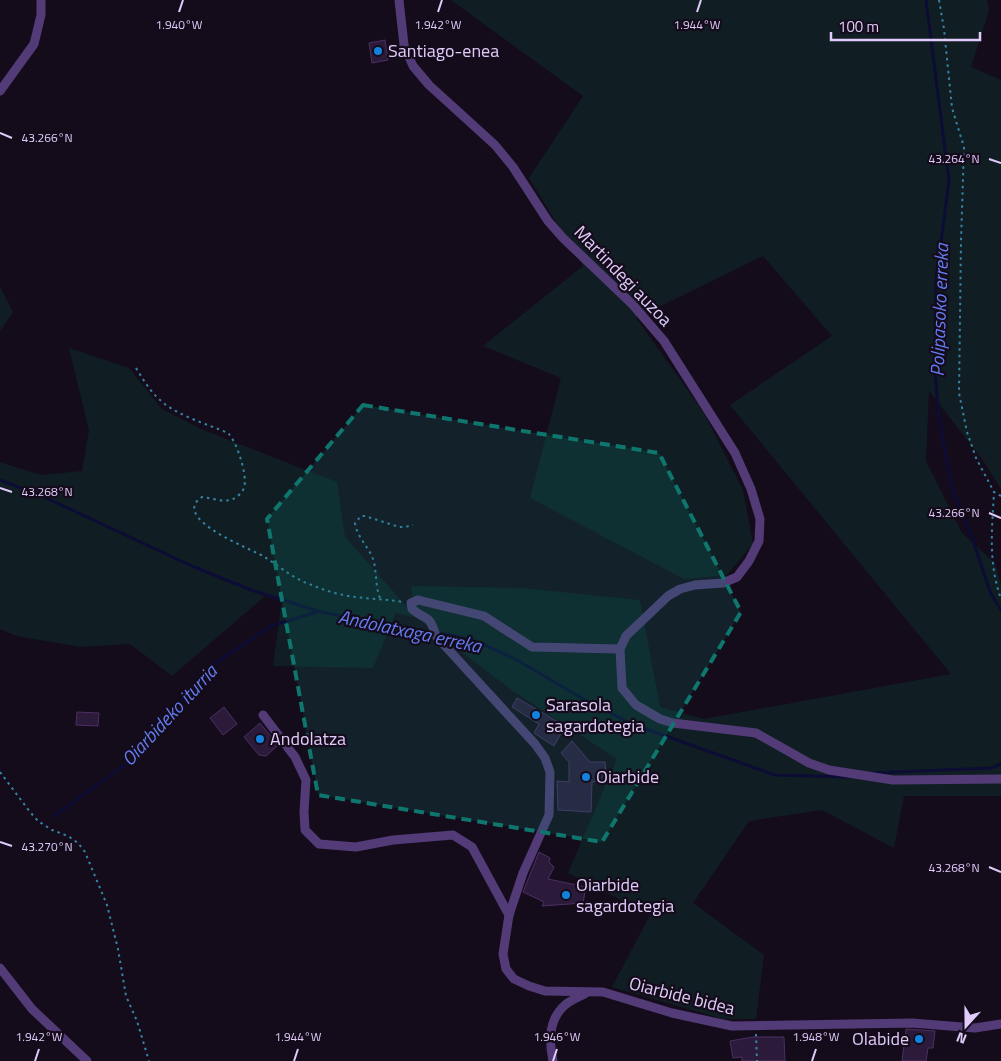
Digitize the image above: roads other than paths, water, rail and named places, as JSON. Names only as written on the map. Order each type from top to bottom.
[{"type":"street","points":[[0,91],[34,44],[41,15],[41,0]]},
{"type":"street","name":"Martindegi auzoa","points":[[399,0],[404,45],[413,66],[429,85],[495,145],[513,166],[548,221],[563,238],[633,304],[664,341],[735,453],[751,489],[760,519],[759,541],[749,561],[737,578],[723,583],[695,585],[680,589],[668,596],[626,636],[620,648]]},
{"type":"street","name":"Oiarbide bidea","points":[[620,648],[532,647],[484,616],[418,600],[411,603],[412,609],[420,616],[428,617],[432,622],[436,636],[535,744],[545,758],[550,772],[550,815],[523,873],[509,915],[503,954],[506,969],[514,978],[529,986],[545,991],[603,992],[672,1013],[732,1026],[912,1023],[975,1028],[1001,1024]]},
{"type":"street","points":[[620,648],[622,688],[636,705],[660,719],[673,723],[756,733],[809,763],[829,770],[893,780],[1001,779]]},
{"type":"street","points":[[263,715],[295,757],[306,780],[305,830],[319,844],[356,847],[392,840],[454,835],[472,847],[509,915]]},
{"type":"street","points":[[0,968],[32,1009],[86,1061]]},
{"type":"street","points":[[552,1061],[550,1033],[552,1024],[564,1006],[587,992]]},
{"type":"waterway","name":"Polipasoko erreka","points":[[926,0],[949,181],[936,280],[935,373],[939,418],[952,489],[972,538],[991,594],[1001,610]]},
{"type":"waterway","name":"Andolatxaga erreka","points":[[0,480],[44,497],[194,567],[251,590],[318,611],[401,629],[447,634],[476,641],[517,660],[585,700],[632,724],[775,775],[849,777]]},
{"type":"waterway","name":"Oiarbideko iturria","points":[[54,816],[133,759],[154,738],[168,716],[195,683],[216,663],[271,626],[317,612]]},
{"type":"waterway","name":"Andolatxaga erreka","points":[[872,773],[991,768],[1001,764]]},
{"type":"place","name":"Santiago-enea","points":[[378,51]]},
{"type":"place","name":"Sarasola sagardotegia","points":[[536,715]]},
{"type":"place","name":"Andolatza","points":[[260,739]]},
{"type":"place","name":"Oiarbide","points":[[586,777]]},
{"type":"place","name":"Oiarbide sagardotegia","points":[[566,895]]},
{"type":"place","name":"Olabide","points":[[919,1039]]}]
